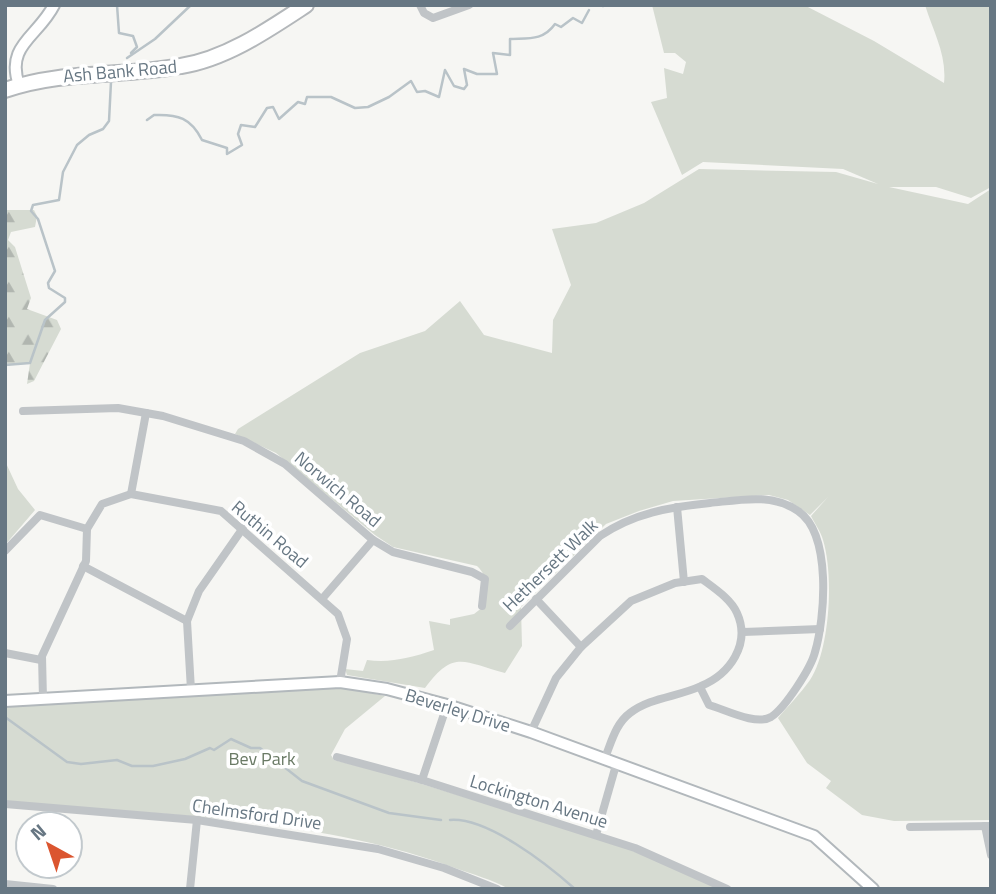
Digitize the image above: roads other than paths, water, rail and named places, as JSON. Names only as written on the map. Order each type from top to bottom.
[{"type":"highway","name":"Ash Bank Road","points":[[12,88],[69,74],[151,70],[200,62],[246,41],[306,5]]},
{"type":"street","points":[[12,88],[16,55],[54,5]]},
{"type":"street","points":[[420,5],[424,13],[433,18],[469,5]]},
{"type":"street","name":"Norwich Road","points":[[23,411],[118,408],[146,413],[244,441],[285,464],[373,540],[393,552],[472,572],[485,579],[482,606]]},
{"type":"street","points":[[43,699],[41,660],[83,566],[87,529],[102,504],[131,494],[146,413]]},
{"type":"street","name":"Ruthin Road","points":[[131,494],[221,511],[322,599],[338,614],[347,639],[340,682]]},
{"type":"street","name":"Hethersett Walk","points":[[510,626],[600,536],[617,524],[647,513],[677,507],[769,499],[798,511],[808,521],[819,544],[820,629],[815,655],[805,676],[771,717],[761,720],[709,705],[700,687]]},
{"type":"street","points":[[677,507],[684,582]]},
{"type":"street","points":[[5,551],[40,515],[87,529]]},
{"type":"street","points":[[191,690],[187,621],[199,591],[243,528]]},
{"type":"street","points":[[322,599],[373,540]]},
{"type":"street","points":[[83,566],[187,621]]},
{"type":"street","points":[[531,732],[556,678],[581,648],[631,601],[684,582],[702,579],[737,611],[743,632],[740,650],[721,675],[700,687],[646,703],[626,715],[604,760]]},
{"type":"street","points":[[536,599],[581,648]]},
{"type":"street","points":[[743,632],[820,629]]},
{"type":"street","points":[[5,653],[41,660]]},
{"type":"street","name":"Beverley Drive","points":[[5,701],[340,682],[387,689],[531,732],[814,836],[873,889]]},
{"type":"street","points":[[422,780],[447,705]]},
{"type":"street","name":"Lockington Avenue","points":[[337,757],[422,780],[635,848],[727,889]]},
{"type":"street","points":[[596,835],[616,765]]},
{"type":"street","name":"Chelmsford Drive","points":[[5,804],[197,820],[378,849],[444,868],[497,889]]},
{"type":"street","points":[[190,889],[197,820]]},
{"type":"street","points":[[910,827],[988,826],[991,855]]},
{"type":"street","points":[[5,884],[54,889]]},
{"type":"waterway","points":[[117,5],[119,33],[133,36],[137,47],[131,53]]},
{"type":"waterway","points":[[127,58],[155,39],[191,5]]},
{"type":"waterway","points":[[147,120],[154,115],[170,115],[183,119],[202,140],[227,148],[227,154],[242,145],[238,134],[241,125],[255,127],[267,108],[273,107],[279,119],[298,102],[305,104],[307,97],[331,97],[355,108],[368,107],[389,97],[411,81],[417,92],[425,91],[439,97],[445,70],[454,86],[464,89],[467,85],[464,69],[477,74],[497,74],[493,53],[510,55],[510,39],[540,36],[555,24],[561,27],[573,18],[582,23],[589,10]]},
{"type":"waterway","points":[[5,365],[30,363],[45,320],[65,302],[65,298],[49,288],[48,283],[55,271],[38,219],[31,211],[33,205],[59,200],[63,172],[77,145],[89,135],[103,129],[109,121],[111,82]]},
{"type":"waterway","points":[[5,717],[67,762],[81,764],[117,760],[132,766],[153,766],[185,759],[210,748],[214,750],[231,739],[251,748],[260,748],[302,781],[389,813],[441,820]]},
{"type":"waterway","points":[[450,820],[465,821],[498,834],[533,855],[575,889]]},
{"type":"park label","name":"Bev Park","points":[[262,758]]}]
